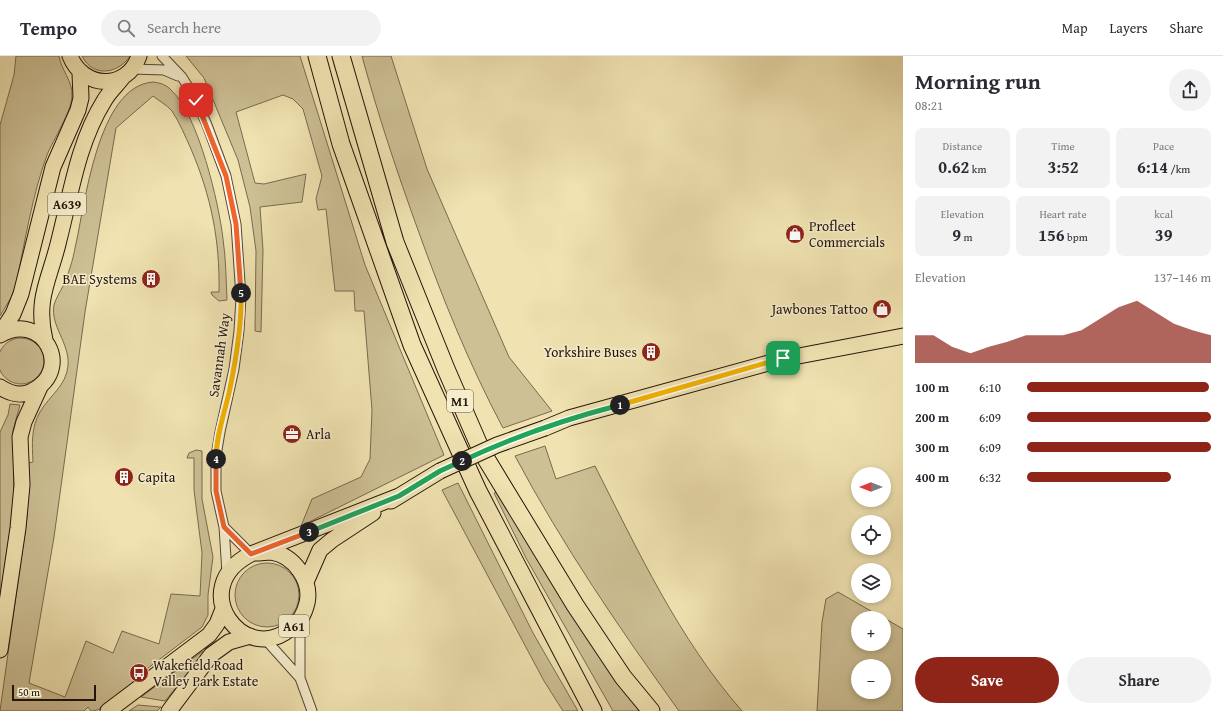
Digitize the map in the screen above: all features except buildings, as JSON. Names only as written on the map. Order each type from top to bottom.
[{"type":"highway","name":"M1","points":[[317,56],[341,144],[412,345],[478,491],[593,711]]},
{"type":"highway","name":"M1","points":[[341,56],[395,242],[446,369],[482,452],[575,605],[623,677],[651,711]]},
{"type":"main road","points":[[70,56],[73,64],[80,72],[93,80],[108,82],[131,67]]},
{"type":"main road","name":"A639","points":[[45,340],[41,322],[42,297],[59,240],[76,168],[104,100],[131,67]]},
{"type":"main road","name":"A639","points":[[0,335],[13,314],[21,294],[53,167],[78,110],[81,98],[80,72]]},
{"type":"main road","points":[[0,335],[13,329],[28,329],[45,340],[50,349],[53,360],[49,375],[40,388],[24,422],[20,437],[22,485],[18,528],[0,650]]},
{"type":"main road","name":"A61","points":[[306,582],[320,550],[332,540],[440,471],[497,445],[569,418],[783,358],[903,336]]},
{"type":"main road","points":[[0,387],[6,391],[17,394],[29,393],[40,388]]},
{"type":"main road","name":"A61","points":[[254,553],[272,552],[286,558],[298,568],[306,582],[308,599],[305,612],[300,621],[285,634],[265,639],[250,636],[238,630],[229,620],[223,609],[221,591],[227,573],[239,560],[254,553],[399,496]]},
{"type":"main road","name":"A61","points":[[108,711],[209,635],[217,624],[223,609]]},
{"type":"main road","name":"A61","points":[[169,711],[211,654],[229,642],[250,636]]},
{"type":"street","name":"Savannah Way","points":[[162,56],[182,77],[196,100],[226,176],[236,224],[241,297],[239,331],[234,369],[216,456],[216,491],[224,527],[227,573]]},
{"type":"street","points":[[131,67],[164,70],[182,77]]},
{"type":"street","points":[[224,527],[254,553]]},
{"type":"street","points":[[300,621],[300,678],[312,711]]},
{"type":"street","points":[[265,639],[300,678]]},
{"type":"shaded area","points":[[16,56],[59,56],[71,85],[72,96],[69,109],[62,126],[47,155],[29,219],[16,284],[12,296],[0,316],[0,125],[14,75]]},
{"type":"shaded area","points":[[82,56],[130,56],[119,67],[106,71],[92,68]]},
{"type":"shaded area","points":[[186,56],[300,56],[365,265],[444,455],[301,526],[312,499],[361,477],[370,459],[372,410],[364,311],[355,311],[354,291],[335,291],[326,209],[318,210],[316,199],[322,176],[303,109],[293,99],[283,95],[236,112],[255,183],[264,184],[306,174],[302,202],[260,207],[263,250],[261,332],[255,331],[256,251],[250,207],[238,160],[204,78]]},
{"type":"shaded area","points":[[362,56],[391,56],[427,169],[509,357],[552,411],[503,428],[467,355],[418,230],[395,165]]},
{"type":"shaded area","points":[[153,82],[168,87],[172,91],[190,119],[199,139],[206,160],[221,223],[225,254],[227,300],[219,301],[212,295],[211,292],[219,292],[218,254],[209,201],[198,167],[178,120],[172,111],[153,96],[116,128],[85,312],[54,537],[29,683],[65,697],[86,641],[113,653],[122,631],[159,644],[171,594],[200,596],[202,553],[194,490],[194,458],[187,458],[189,453],[196,450],[202,451],[202,499],[213,557],[208,595],[208,615],[202,627],[139,675],[124,692],[104,707],[91,711],[88,707],[84,711],[0,711],[27,517],[28,463],[33,462],[32,443],[35,424],[44,406],[61,385],[67,373],[68,366],[66,350],[55,320],[54,305],[65,282],[72,262],[89,178],[106,125],[119,104],[134,89]]},
{"type":"shaded area","points":[[21,338],[34,342],[40,348],[44,361],[40,374],[30,382],[21,384],[12,382],[2,374],[0,370],[0,352],[8,342],[12,340]]},
{"type":"shaded area","points":[[10,404],[20,405],[13,430],[14,500],[0,611],[0,432],[8,415]]},
{"type":"shaded area","points":[[545,446],[556,479],[595,466],[644,562],[679,624],[719,683],[742,711],[679,711],[635,649],[572,555],[515,456]]},
{"type":"shaded area","points":[[458,483],[533,633],[578,711],[563,711],[544,681],[442,490]]},
{"type":"shaded area","points":[[500,491],[643,711],[613,711],[526,558],[494,493]]},
{"type":"shaded area","points":[[267,563],[279,565],[290,572],[297,583],[299,595],[297,607],[290,618],[279,625],[267,627],[255,625],[244,618],[237,607],[235,595],[237,583],[244,572],[255,565]]},
{"type":"shaded area","points":[[838,592],[851,600],[851,603],[857,603],[871,611],[851,611],[851,651],[891,651],[891,622],[903,629],[903,711],[817,711],[822,622],[826,599]]},
{"type":"shaded area","points":[[203,651],[205,653],[165,701],[141,697]]},
{"type":"shaded area","points":[[138,705],[161,707],[157,711],[129,711]]},
{"type":"place","name":"Profleet Commercials","points":[[795,234]]},
{"type":"place","name":"BAE Systems","points":[[151,279]]},
{"type":"place","name":"Jawbones Tattoo","points":[[882,309]]},
{"type":"place","name":"Yorkshire Buses","points":[[651,352]]},
{"type":"place","name":"Arla","points":[[292,434]]},
{"type":"place","name":"Capita","points":[[124,477]]},
{"type":"place","name":"Wakefield Road Valley Park Estate","points":[[139,673]]},
{"type":"route","points":[[196,100],[226,176],[236,224],[239,254],[241,297],[239,331],[234,369],[216,456],[216,491],[224,527],[251,554],[399,496],[440,471],[468,458],[497,445],[569,418],[624,404],[783,358]]}]
